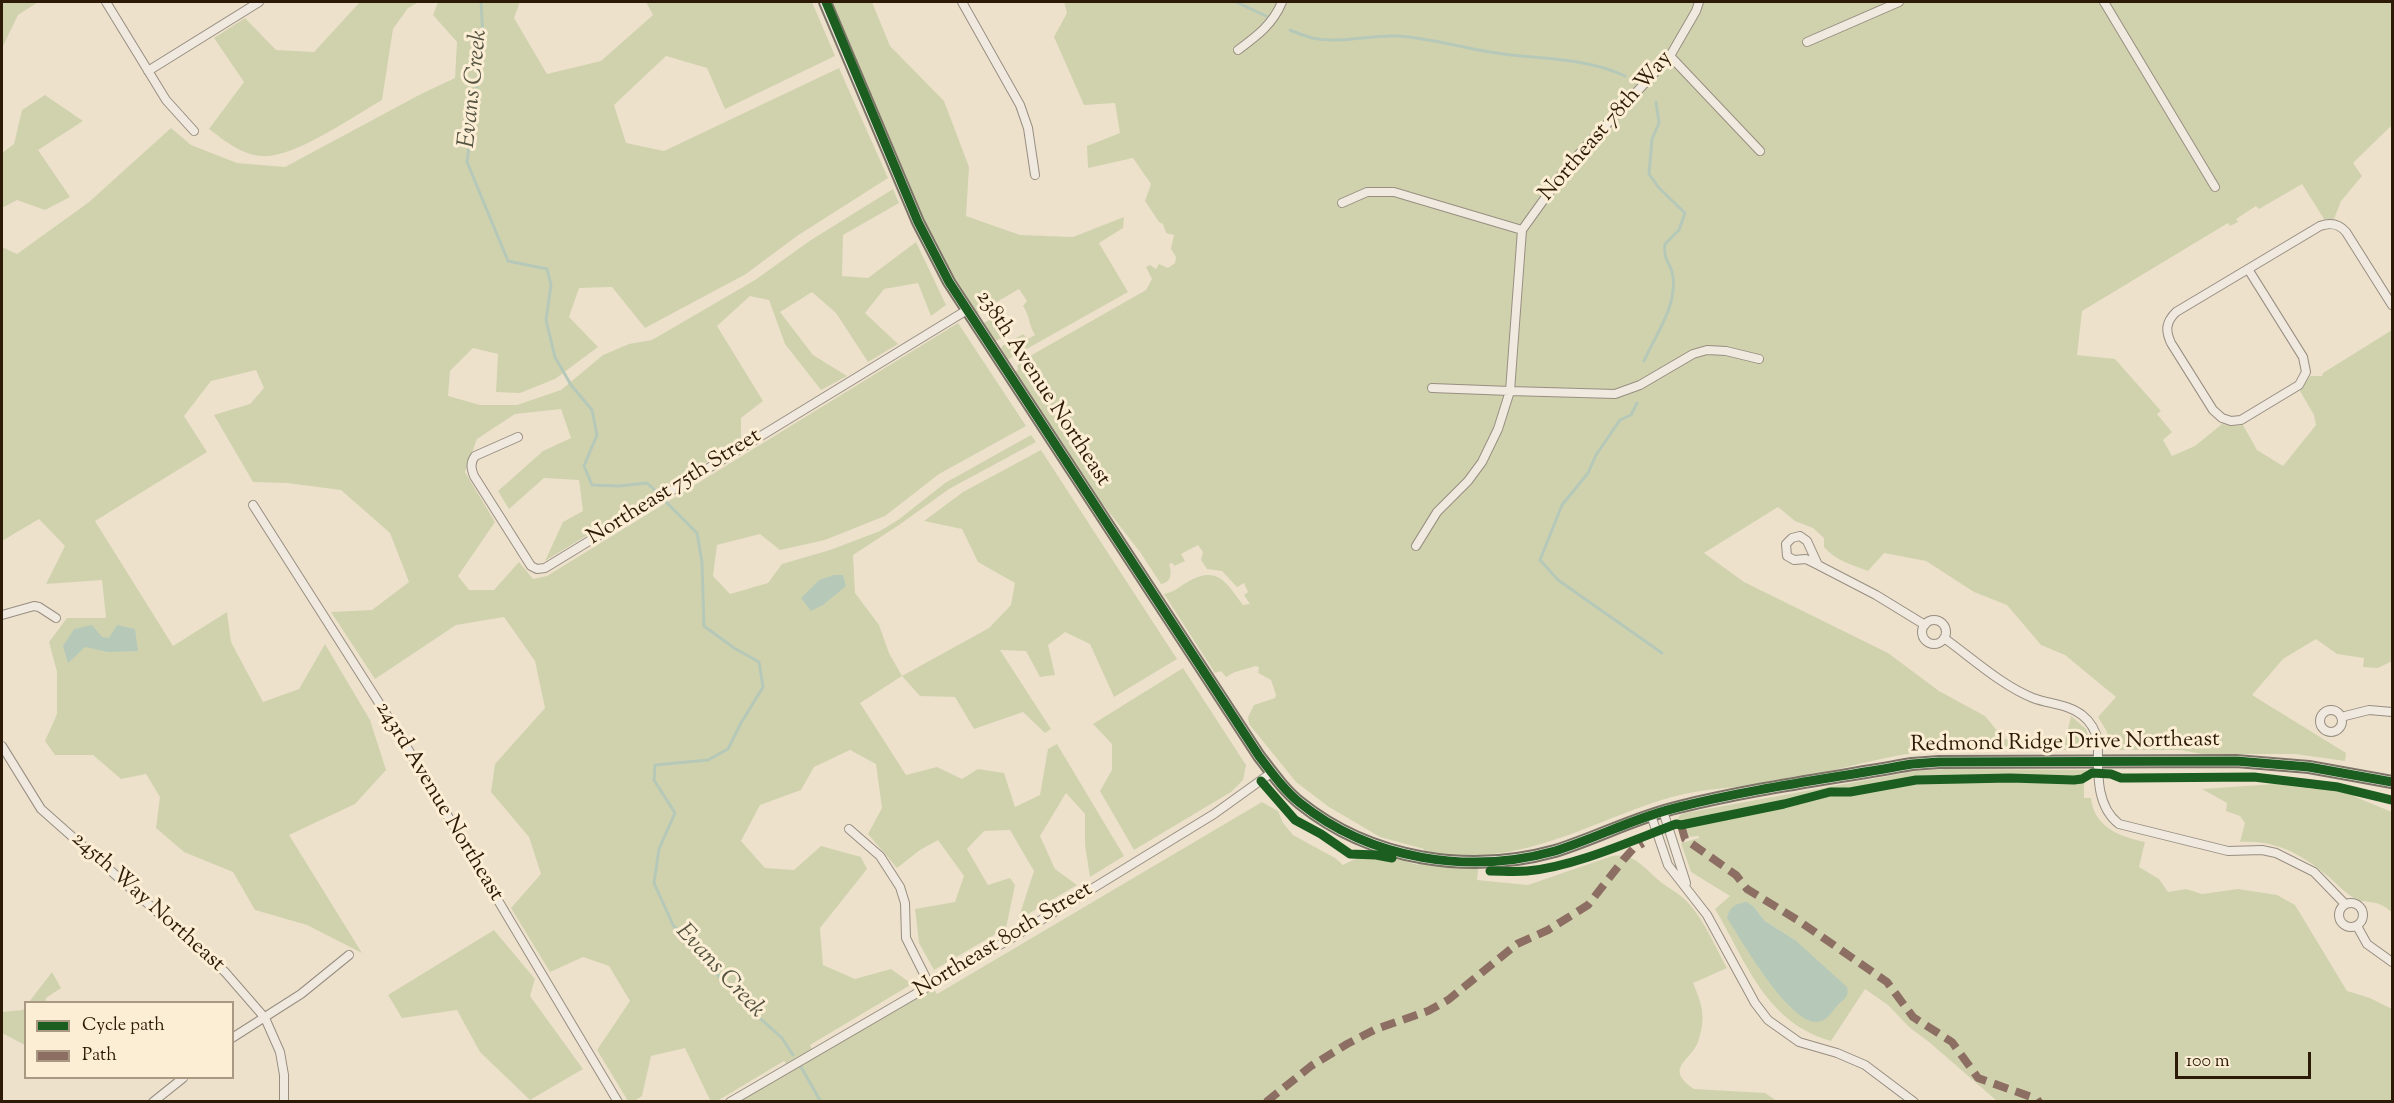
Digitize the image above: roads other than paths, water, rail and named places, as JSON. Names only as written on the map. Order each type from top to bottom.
[{"type":"street","points":[[106,2],[166,100],[194,132]]},
{"type":"street","points":[[148,71],[259,2]]},
{"type":"street","name":"238th Avenue Northeast","points":[[826,2],[918,222],[938,262],[967,310],[1271,772]]},
{"type":"street","points":[[962,2],[1020,105],[1028,128],[1035,175]]},
{"type":"street","points":[[1238,50],[1265,29],[1282,2]]},
{"type":"street","name":"Northeast 78th Way","points":[[1522,230],[1568,166],[1671,56],[1696,12],[1699,2]]},
{"type":"street","points":[[1807,42],[1899,2]]},
{"type":"street","points":[[2104,2],[2215,188]]},
{"type":"street","points":[[1671,56],[1760,151]]},
{"type":"street","points":[[1342,203],[1367,192],[1395,192],[1522,230],[1510,391],[1498,429],[1482,462],[1468,481],[1437,512],[1416,546]]},
{"type":"street","points":[[2248,269],[2303,357],[2306,372],[2299,385],[2241,420],[2227,420],[2218,416],[2208,403],[2171,343],[2167,329],[2169,321],[2176,312],[2248,269],[2320,226],[2336,224],[2346,232],[2392,305]]},
{"type":"street","name":"Northeast 75th Street","points":[[518,437],[475,456],[471,468],[531,566],[537,569],[545,568],[967,310]]},
{"type":"street","points":[[1432,388],[1615,394],[1640,386],[1693,354],[1707,350],[1726,351],[1760,359]]},
{"type":"street","name":"243rd Avenue Northeast","points":[[253,505],[402,739],[618,1101]]},
{"type":"street","points":[[1818,566],[1804,538],[1796,537],[1789,540],[1785,550],[1790,559],[1798,561],[1806,559],[1818,566],[1876,595],[1925,625]]},
{"type":"street","points":[[2,615],[34,606],[56,618]]},
{"type":"street","points":[[1933,620],[1940,622],[1945,627],[1944,638],[1938,643],[1926,640],[1923,634],[1925,625],[1933,620]]},
{"type":"street","points":[[1944,638],[2023,693],[2070,708],[2081,714],[2096,733],[2102,798],[2106,811],[2119,824],[2228,851],[2262,850],[2276,853],[2314,872],[2345,904]]},
{"type":"street","points":[[2341,717],[2369,710],[2392,712]]},
{"type":"street","name":"245th Way Northeast","points":[[2,746],[41,809],[225,972],[265,1018],[280,1052],[284,1075],[284,1101]]},
{"type":"street","name":"Redmond Ridge Drive Northeast","points":[[1271,772],[1281,786],[1310,810],[1344,831],[1384,848],[1426,859],[1486,863],[1514,861],[1555,851],[1651,815],[1700,802],[1912,764],[2225,761],[2342,771],[2392,782]]},
{"type":"street","name":"Northeast 80th Street","points":[[730,1101],[930,986],[1214,814],[1271,772]]},
{"type":"street","points":[[1663,811],[1687,888]]},
{"type":"street","points":[[1651,815],[1668,865],[1707,915],[1755,1003],[1768,1020],[1799,1042],[1837,1053],[1865,1065],[1914,1101]]},
{"type":"street","points":[[849,829],[880,856],[900,887],[905,903],[906,938],[930,986]]},
{"type":"street","points":[[2353,903],[2362,909],[2363,918],[2357,926],[2349,927],[2342,923],[2340,911],[2345,904],[2353,903]]},
{"type":"street","points":[[2357,926],[2367,944],[2392,962]]},
{"type":"street","points":[[234,1037],[301,994],[349,955]]},
{"type":"street","points":[[153,1101],[180,1079]]},
{"type":"waterway","name":"Evans Creek","points":[[481,2],[483,37],[467,162],[508,261],[547,269],[551,285],[546,320],[555,357],[571,385],[592,410],[597,435],[584,466],[592,485],[619,486],[647,483],[656,491]]},
{"type":"waterway","points":[[1236,2],[1266,16]]},
{"type":"waterway","points":[[1290,30],[1322,40],[1385,36],[1419,38],[1507,55],[1593,65],[1625,76]]},
{"type":"waterway","points":[[1644,361],[1672,298],[1673,276],[1665,255],[1665,244],[1679,230],[1685,213],[1659,188],[1649,174],[1652,139],[1659,123],[1656,102]]},
{"type":"waterway","points":[[1637,403],[1631,415],[1620,420],[1596,455],[1588,473],[1562,505],[1540,560],[1558,580],[1662,653]]},
{"type":"waterway","name":"Evans Creek","points":[[666,502],[697,533],[702,562],[704,626],[734,648],[759,662],[763,687],[728,749],[708,760],[655,765],[654,780],[675,813],[659,849],[654,883],[673,925],[742,1002],[782,1038],[793,1055]]},
{"type":"waterway","points":[[801,1067],[821,1102]]}]
